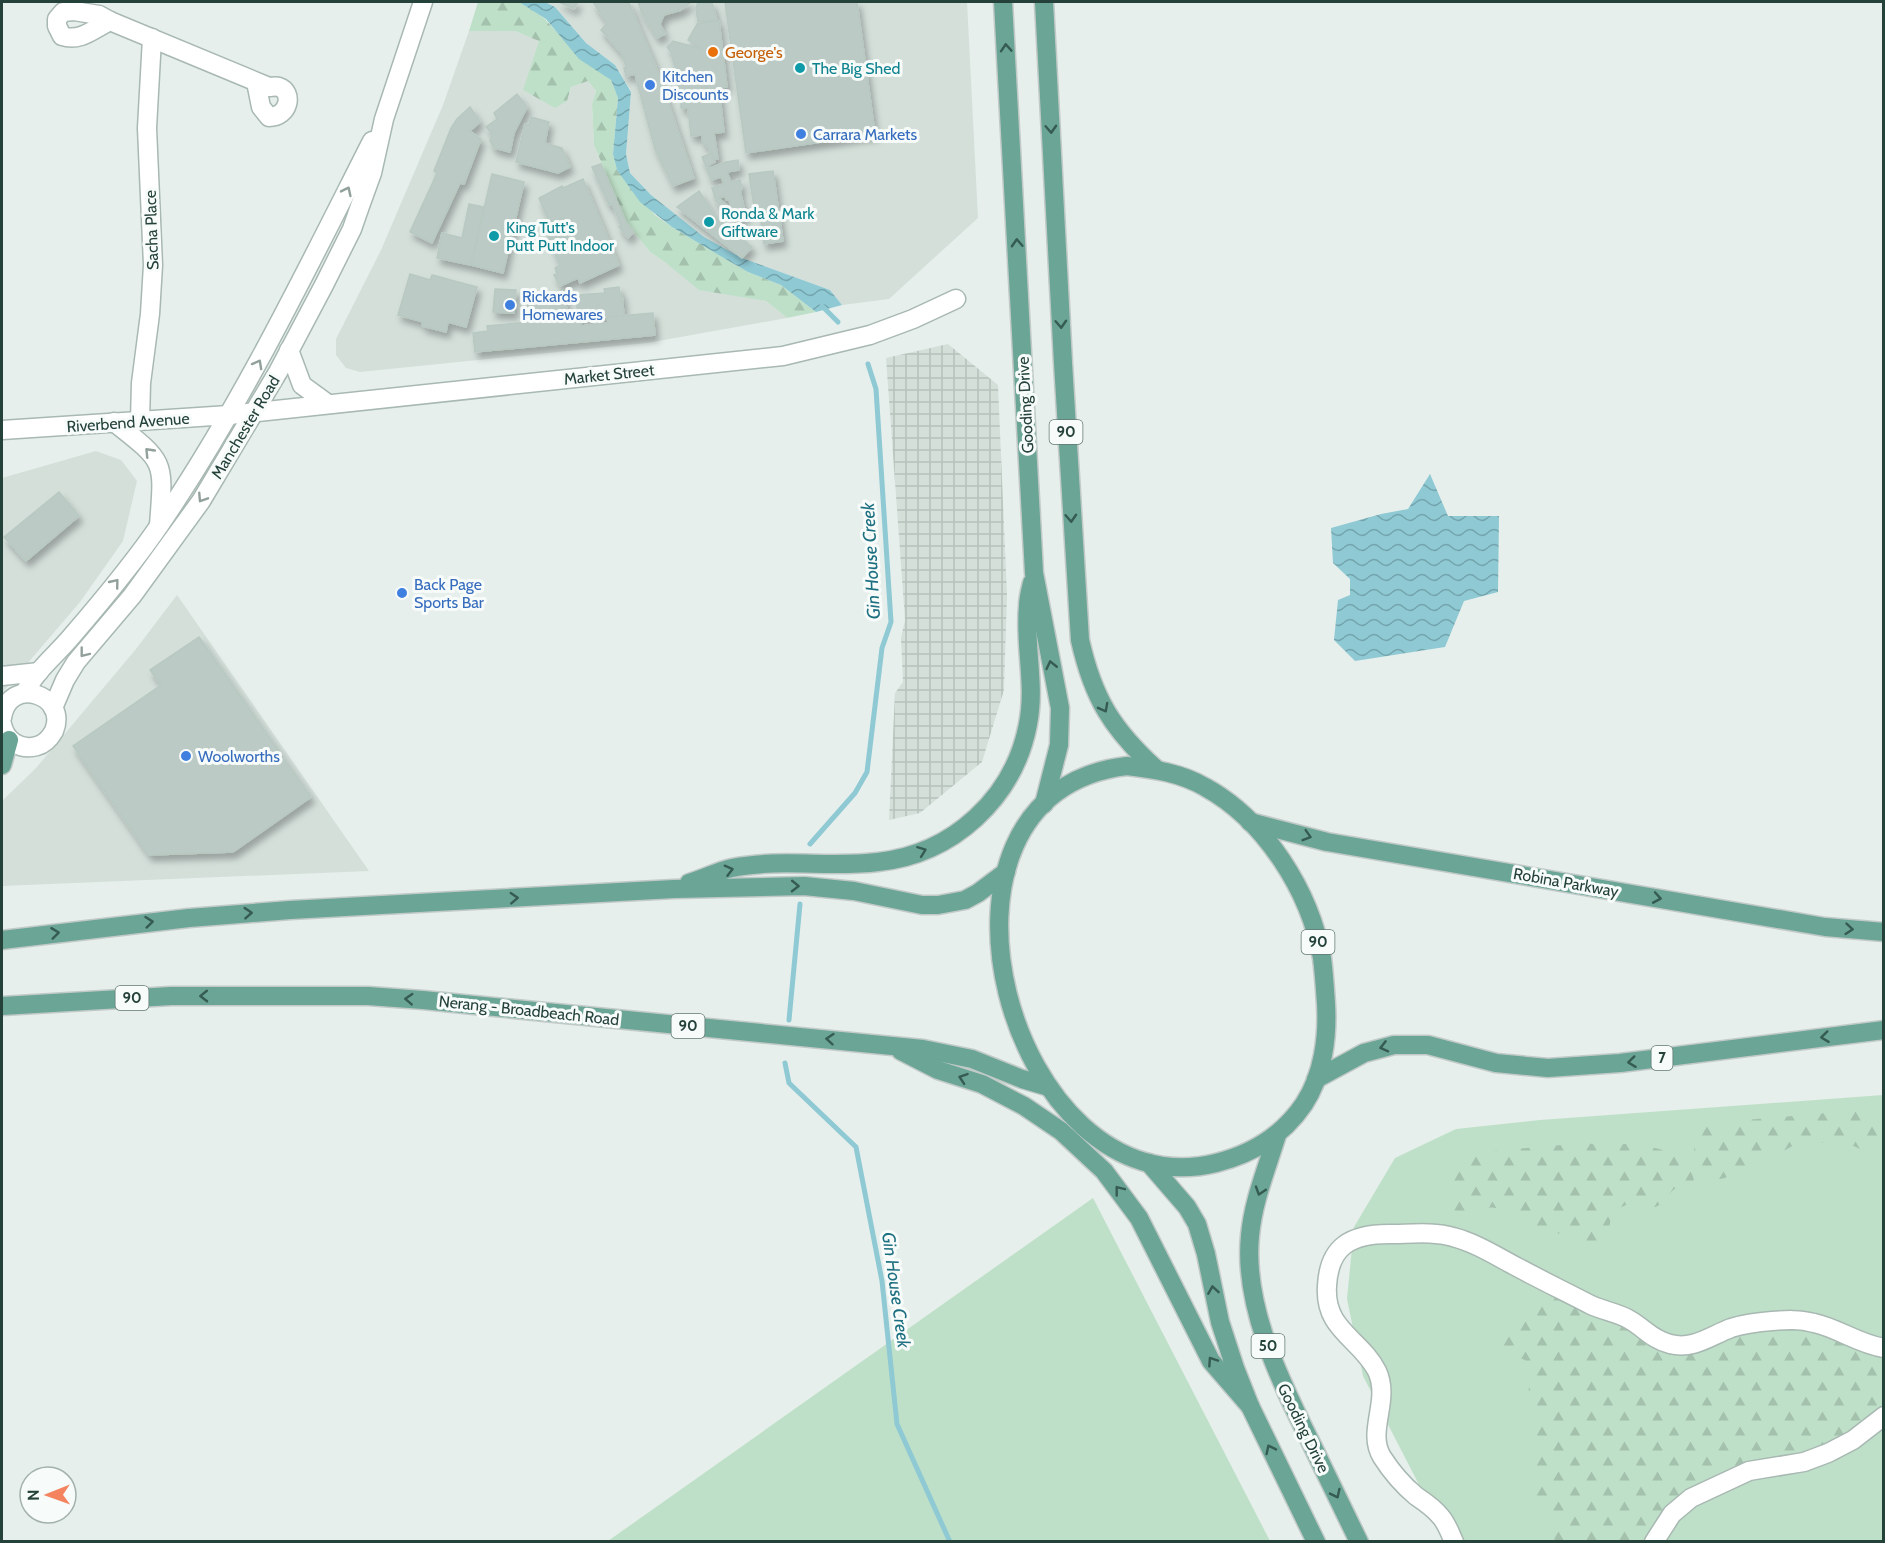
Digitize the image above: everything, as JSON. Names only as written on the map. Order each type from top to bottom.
[{"type":"main road","name":"Gooding Drive","points":[[1003,2],[1034,573],[1060,708],[1059,745],[1044,804]]},
{"type":"main road","name":"90","points":[[1044,2],[1064,397],[1080,640],[1091,680],[1110,718],[1128,743],[1156,769],[1178,775],[1206,788],[1250,822],[1285,867],[1308,910],[1322,957],[1327,1015],[1322,1059],[1310,1095],[1301,1108],[1277,1135],[1246,1153],[1210,1164],[1181,1166],[1149,1163],[1116,1149],[1099,1138],[1070,1112],[1049,1087]]},
{"type":"main road","name":"90","points":[[2,940],[239,913],[674,889],[732,868],[787,864],[868,863],[899,858],[934,846],[969,824],[996,797],[1017,760],[1024,741],[1031,708],[1027,606],[1034,573]]},
{"type":"main road","points":[[2,765],[5,732]]},
{"type":"main road","points":[[1049,1087],[1037,1069],[1017,1029],[1003,980],[999,953],[999,927],[1005,872],[1023,830],[1044,804],[1076,780],[1092,773],[1127,766],[1156,769]]},
{"type":"main road","name":"Robina Parkway","points":[[1250,822],[1328,842],[1825,927],[1884,932]]},
{"type":"main road","points":[[674,889],[804,886],[854,891],[922,905],[938,905],[965,900],[1005,872]]},
{"type":"main road","name":"Nerang - Broadbeach Road","points":[[2,1006],[171,996],[368,996],[423,1000],[923,1049],[972,1059],[1049,1087]]},
{"type":"main road","name":"7","points":[[1316,1079],[1364,1053],[1394,1045],[1428,1045],[1496,1063],[1548,1068],[1620,1063],[1884,1030]]},
{"type":"main road","points":[[889,1045],[938,1070],[961,1076],[1000,1093],[1042,1117],[1084,1151],[1104,1171],[1139,1218],[1211,1361],[1250,1406]]},
{"type":"main road","name":"Gooding Drive","points":[[1277,1135],[1258,1197],[1250,1237],[1251,1279],[1256,1305],[1285,1390],[1359,1542]]},
{"type":"main road","name":"50","points":[[1149,1163],[1187,1207],[1197,1224],[1206,1254],[1220,1322],[1250,1406],[1316,1542]]},
{"type":"street","name":"Manchester Road","points":[[5,732],[16,745],[33,747],[48,740],[56,724],[53,708],[76,662],[132,596],[201,501],[290,350],[352,229],[372,173],[384,119],[423,2]]},
{"type":"street","points":[[110,21],[263,84]]},
{"type":"street","name":"Sacha Place","points":[[140,421],[141,383],[150,314],[153,265],[147,128],[152,38]]},
{"type":"street","name":"Manchester Road","points":[[2,718],[5,706],[10,700],[25,693],[30,681],[70,639],[159,527],[229,415],[323,240],[384,119]]},
{"type":"street","name":"Market Street","points":[[254,412],[783,356],[870,335],[913,319],[956,299]]},
{"type":"street","points":[[290,350],[302,385],[328,404]]},
{"type":"street","name":"Riverbend Avenue","points":[[2,430],[254,412]]},
{"type":"street","points":[[114,422],[145,446],[160,465],[163,487],[159,527]]},
{"type":"street","points":[[2,676],[39,672]]},
{"type":"street","points":[[25,693],[41,696],[53,708]]},
{"type":"street","points":[[1454,1542],[1441,1517],[1415,1495],[1381,1456],[1377,1442],[1377,1429],[1382,1386],[1368,1358],[1342,1332],[1331,1315],[1327,1288],[1330,1264],[1335,1252],[1348,1241],[1379,1234],[1451,1236],[1489,1252],[1596,1307],[1630,1320],[1657,1340],[1685,1347],[1702,1342],[1731,1328],[1753,1323],[1794,1320],[1814,1323],[1870,1346],[1884,1348]]},
{"type":"street","points":[[1654,1542],[1672,1514],[1691,1497],[1749,1472],[1804,1462],[1828,1453],[1853,1440],[1884,1416]]},
{"type":"shaded area","name":"Carrara Markets","points":[[545,2],[967,2],[978,218],[889,299],[842,305],[830,290],[742,258],[704,237],[675,215],[630,173],[626,154],[631,91],[615,65],[586,43],[555,7]]},
{"type":"shaded area","points":[[469,31],[515,31],[540,41],[567,101],[571,87],[588,81],[596,91],[592,104],[594,145],[626,222],[650,252],[666,263],[734,295],[766,301],[787,318],[647,343],[360,372],[346,368],[336,355],[336,339],[381,250],[443,105]]},
{"type":"shaded area","points":[[948,344],[998,385],[1007,595],[1004,690],[982,762],[920,813],[889,820],[895,693],[903,682],[901,638],[905,620],[886,358]]},
{"type":"shaded area","points":[[96,451],[121,460],[137,481],[123,541],[80,602],[2,693],[2,478]]},
{"type":"shaded area","points":[[177,595],[369,871],[2,886],[2,801],[36,768],[136,649]]},
{"type":"green space","points":[[478,2],[519,2],[535,11],[562,38],[611,80],[618,98],[613,154],[617,170],[655,215],[748,272],[781,285],[816,312],[787,318],[766,301],[699,290],[650,252],[626,222],[594,145],[592,104],[596,91],[588,81],[571,87],[567,101],[555,108],[523,90],[539,41],[515,31],[469,31]]},
{"type":"green space","points":[[1883,1095],[1883,1541],[1448,1541],[1363,1376],[1347,1299],[1354,1227],[1395,1158],[1456,1129],[1540,1120]]},
{"type":"green space","points":[[1883,1108],[1883,1140],[1867,1148],[1860,1149],[1837,1138],[1818,1144],[1794,1145],[1759,1165],[1740,1167],[1725,1178],[1714,1180],[1706,1178],[1699,1171],[1695,1160],[1693,1137],[1699,1124]]},
{"type":"green space","points":[[1573,1144],[1623,1144],[1660,1149],[1676,1156],[1688,1166],[1694,1180],[1675,1189],[1666,1199],[1652,1208],[1626,1205],[1618,1209],[1611,1217],[1609,1233],[1604,1245],[1537,1229],[1495,1208],[1483,1209],[1466,1221],[1455,1224],[1452,1216],[1456,1191],[1452,1163],[1469,1153]]},
{"type":"green space","points":[[1093,1198],[1270,1541],[608,1541]]},
{"type":"green space","points":[[1545,1288],[1624,1323],[1650,1344],[1738,1331],[1812,1327],[1883,1351],[1883,1410],[1845,1436],[1810,1455],[1736,1472],[1649,1541],[1555,1541],[1551,1528],[1535,1500],[1533,1477],[1538,1446],[1534,1419],[1528,1402],[1529,1385],[1525,1360],[1517,1357],[1504,1362],[1501,1353],[1505,1332],[1517,1318],[1531,1309]]},
{"type":"green space","points":[[1442,1506],[1466,1523],[1472,1541],[1458,1541]]},
{"type":"water","points":[[519,2],[545,2],[555,7],[586,43],[615,65],[631,92],[626,154],[630,173],[651,195],[704,237],[742,258],[830,290],[842,305],[816,312],[781,285],[748,272],[717,254],[672,227],[640,202],[617,170],[613,154],[618,98],[611,80],[579,59],[546,19]]},
{"type":"water","points":[[1430,474],[1448,516],[1499,516],[1498,592],[1464,601],[1445,647],[1355,661],[1334,640],[1338,600],[1350,595],[1350,579],[1333,563],[1331,528],[1408,509]]},
{"type":"building","points":[[559,2],[578,2],[574,9]]},
{"type":"building","points":[[593,2],[628,2],[630,5],[656,67],[694,178],[673,186],[655,149],[635,74],[626,76],[622,54],[601,30],[607,23]]},
{"type":"building","points":[[638,2],[691,2],[681,10],[664,15],[660,24],[665,34],[657,38]]},
{"type":"building","points":[[698,2],[712,3],[717,20],[698,22],[696,8]]},
{"type":"building","name":"The Big Shed","points":[[725,2],[857,2],[875,134],[746,153]]},
{"type":"building","points":[[719,21],[727,87],[719,88],[724,132],[714,133],[718,159],[715,159],[706,144],[703,144],[702,135],[691,136],[688,108],[681,108],[681,99],[708,94],[705,72],[677,76],[671,52],[667,47],[673,41],[702,49],[688,40],[697,24]]},
{"type":"building","points":[[704,73],[706,91],[680,95],[677,77]]},
{"type":"building","points":[[517,94],[527,107],[514,133],[510,152],[494,148],[490,141],[492,134],[486,127],[497,119],[494,113]]},
{"type":"building","points":[[470,107],[480,122],[470,131],[481,139],[464,184],[460,183],[432,243],[410,232],[437,173],[434,171],[451,128]]},
{"type":"building","points":[[531,117],[549,122],[545,143],[562,148],[570,167],[558,173],[516,162],[525,124],[529,125]]},
{"type":"building","points":[[711,153],[715,162],[706,167],[702,157]]},
{"type":"building","points":[[738,160],[739,170],[727,172],[731,182],[740,180],[746,217],[734,220],[729,199],[726,200],[725,196],[719,198],[731,209],[726,212],[716,201],[712,188],[724,184],[721,177],[711,180],[707,169]]},
{"type":"building","points":[[601,164],[626,222],[634,232],[628,238],[619,227],[621,225],[612,204],[609,205],[592,167]]},
{"type":"building","points":[[773,171],[783,241],[764,244],[759,207],[754,207],[749,174]]},
{"type":"building","name":"King Tutt's Putt Putt Indoor","points":[[492,174],[524,182],[503,273],[471,265]]},
{"type":"building","points":[[583,179],[619,265],[580,283],[578,278],[560,286],[554,275],[557,274],[555,268],[560,265],[555,254],[569,248],[565,236],[569,234],[563,218],[550,224],[539,198],[562,186],[563,188]]},
{"type":"building","name":"Ronda & Mark Giftware","points":[[699,191],[715,216],[752,247],[742,258],[677,207]]},
{"type":"building","points":[[469,204],[484,207],[471,265],[437,258],[442,233],[462,238]]},
{"type":"building","points":[[563,218],[569,234],[565,236],[569,248],[555,254],[545,227]]},
{"type":"building","points":[[410,274],[430,280],[432,275],[477,287],[466,327],[448,322],[446,332],[422,326],[423,322],[398,315]]},
{"type":"building","points":[[619,287],[624,316],[578,318],[576,295],[605,293],[604,289]]},
{"type":"building","points":[[495,289],[516,290],[514,313],[493,312]]},
{"type":"building","points":[[565,296],[568,319],[580,318],[581,326],[608,323],[607,317],[653,313],[655,335],[475,352],[473,333],[488,331],[487,326],[529,322],[527,299]]},
{"type":"building","points":[[59,492],[79,516],[26,561],[4,537]]},
{"type":"building","points":[[199,637],[311,797],[233,852],[149,855],[73,746],[161,685],[150,670]]},
{"type":"waterway","name":"Gin House Creek","points":[[822,306],[838,322]]},
{"type":"waterway","name":"Gin House Creek","points":[[810,844],[855,793],[867,772],[882,648],[891,622],[876,389],[868,364]]},
{"type":"waterway","name":"Gin House Creek","points":[[789,1020],[800,904]]},
{"type":"waterway","name":"Gin House Creek","points":[[785,1063],[789,1083],[856,1147],[882,1281],[897,1424],[950,1542]]},
{"type":"place","name":"George's","points":[[713,52]]},
{"type":"place","name":"The Big Shed","points":[[800,68]]},
{"type":"place","name":"Kitchen Discounts","points":[[650,85]]},
{"type":"place","name":"Carrara Markets","points":[[801,134]]},
{"type":"place","name":"Ronda & Mark Giftware","points":[[709,222]]},
{"type":"place","name":"King Tutt's Putt Putt Indoor","points":[[494,236]]},
{"type":"place","name":"Rickards Homewares","points":[[510,305]]},
{"type":"place","name":"Back Page Sports Bar","points":[[402,593]]},
{"type":"place","name":"Woolworths","points":[[186,756]]}]
